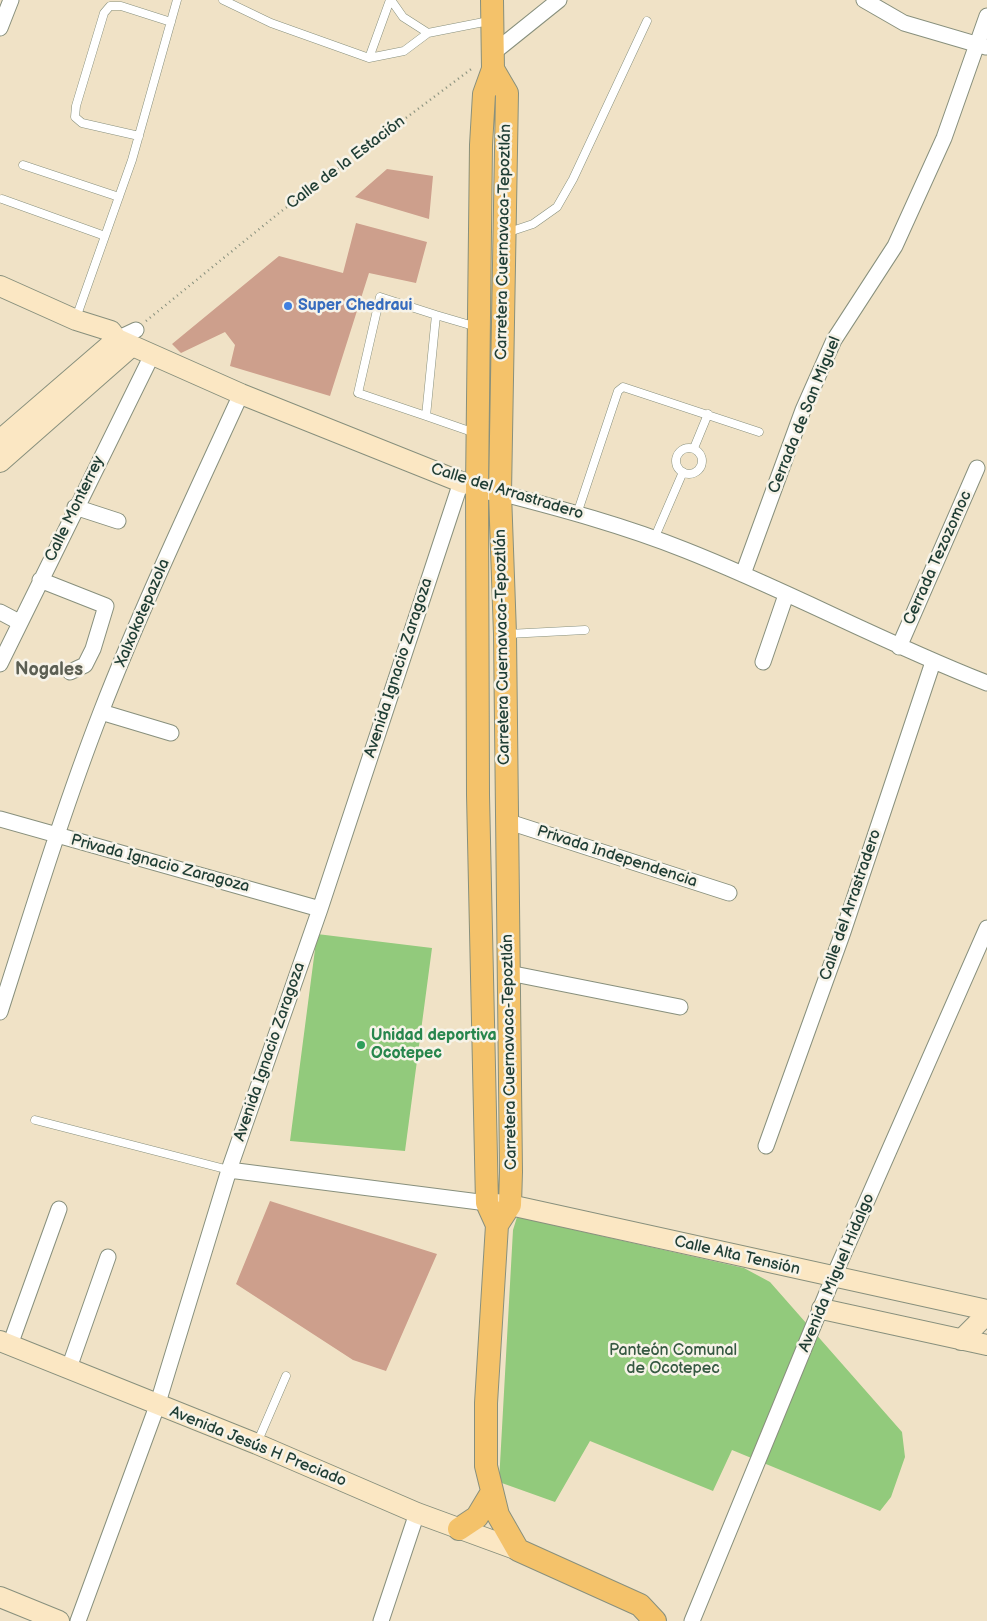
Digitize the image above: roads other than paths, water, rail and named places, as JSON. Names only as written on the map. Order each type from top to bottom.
[{"type":"main road","points":[[493,61],[496,8]]},
{"type":"main road","name":"Carretera Cuernavaca-Tepoztlán","points":[[493,61],[507,93],[500,493],[505,634],[510,1206]]},
{"type":"main road","name":"Carretera Cuernavaca-Tepoztlán","points":[[493,61],[484,94],[477,434],[469,484],[487,1203],[497,1225],[486,1403],[486,1466],[498,1515],[518,1550]]},
{"type":"main road","points":[[497,1225],[510,1206]]},
{"type":"main road","points":[[459,1529],[477,1517],[492,1492]]},
{"type":"main road","points":[[518,1550],[640,1605],[655,1621]]},
{"type":"street","points":[[0,28],[11,0]]},
{"type":"street","points":[[493,61],[559,0]]},
{"type":"street","points":[[864,0],[904,24],[982,46]]},
{"type":"street","name":"Cerrada de San Miguel","points":[[743,574],[803,410],[830,349],[856,302],[895,246],[944,138],[982,46],[987,16]]},
{"type":"street","name":"Calle del Arrastradero","points":[[0,286],[76,320],[128,338],[152,355],[241,394],[469,484],[578,514],[654,539],[743,574],[786,596],[899,647],[987,683]]},
{"type":"street","points":[[0,440],[128,338]]},
{"type":"street","points":[[0,462],[128,338]]},
{"type":"street","name":"Calle Monterrey","points":[[0,664],[75,507],[152,355]]},
{"type":"street","name":"Xalxokotepazola","points":[[0,1012],[57,836],[101,712],[157,580],[241,394]]},
{"type":"street","name":"Cerrada Tezozomoc","points":[[899,647],[977,468]]},
{"type":"street","name":"Avenida Ignacio Zaragoza","points":[[78,1621],[157,1406],[228,1170],[469,484]]},
{"type":"street","points":[[75,507],[118,521]]},
{"type":"street","points":[[40,580],[106,606],[93,650],[85,665],[70,672]]},
{"type":"street","points":[[764,662],[786,596]]},
{"type":"street","points":[[0,612],[19,622]]},
{"type":"street","name":"Calle del Arrastradero","points":[[766,1146],[843,932],[933,662]]},
{"type":"street","points":[[101,712],[171,733]]},
{"type":"street","name":"Privada Ignacio Zaragoza","points":[[0,819],[320,909]]},
{"type":"street","name":"Privada Independencia","points":[[506,821],[729,892]]},
{"type":"street","name":"Avenida Miguel Hidalgo","points":[[692,1621],[822,1309],[832,1278],[987,928]]},
{"type":"street","points":[[509,973],[680,1006]]},
{"type":"street","points":[[228,1170],[487,1203]]},
{"type":"street","name":"Calle Alta Tensión","points":[[487,1203],[510,1206],[987,1312]]},
{"type":"street","points":[[5,1343],[59,1210]]},
{"type":"street","points":[[69,1368],[108,1257]]},
{"type":"street","points":[[822,1309],[987,1345]]},
{"type":"street","points":[[960,1340],[987,1312]]},
{"type":"street","name":"Avenida Jesús H Preciado","points":[[5,1343],[157,1406],[257,1444],[417,1513],[518,1550]]},
{"type":"street","points":[[381,1621],[417,1513]]},
{"type":"street","points":[[0,1598],[59,1621]]},
{"type":"lane","points":[[76,320],[139,136],[177,0]]},
{"type":"lane","points":[[222,0],[271,23],[370,58],[404,51],[428,33],[496,8]]},
{"type":"lane","points":[[370,58],[390,0]]},
{"type":"lane","points":[[390,0],[403,17],[428,33]]},
{"type":"lane","points":[[139,136],[82,123],[75,116],[76,106],[104,13],[110,6],[121,6],[171,22]]},
{"type":"lane","points":[[504,233],[533,224],[557,207],[573,180],[647,21]]},
{"type":"lane","points":[[23,165],[119,197]]},
{"type":"lane","points":[[2,199],[105,236]]},
{"type":"lane","points":[[477,434],[358,393],[380,298],[479,328]]},
{"type":"lane","points":[[426,416],[436,315]]},
{"type":"lane","points":[[578,514],[618,391],[623,387],[759,432]]},
{"type":"lane","points":[[694,448],[708,414]]},
{"type":"lane","points":[[683,448],[694,448],[702,457],[700,469],[695,473],[683,472],[676,463],[676,457],[683,448]]},
{"type":"lane","points":[[654,539],[683,472]]},
{"type":"lane","points":[[505,634],[586,630]]},
{"type":"lane","points":[[35,1120],[228,1170]]},
{"type":"lane","points":[[257,1444],[286,1376]]},
{"type":"place","name":"Super Chedraui","points":[[288,306]]},
{"type":"place","name":"Unidad deportiva Ocotepec","points":[[361,1045]]},
{"type":"district","name":"Nogales","points":[[49,670]]},
{"type":"park label","name":"Panteón Comunal de Ocotepec","points":[[673,1360]]}]
